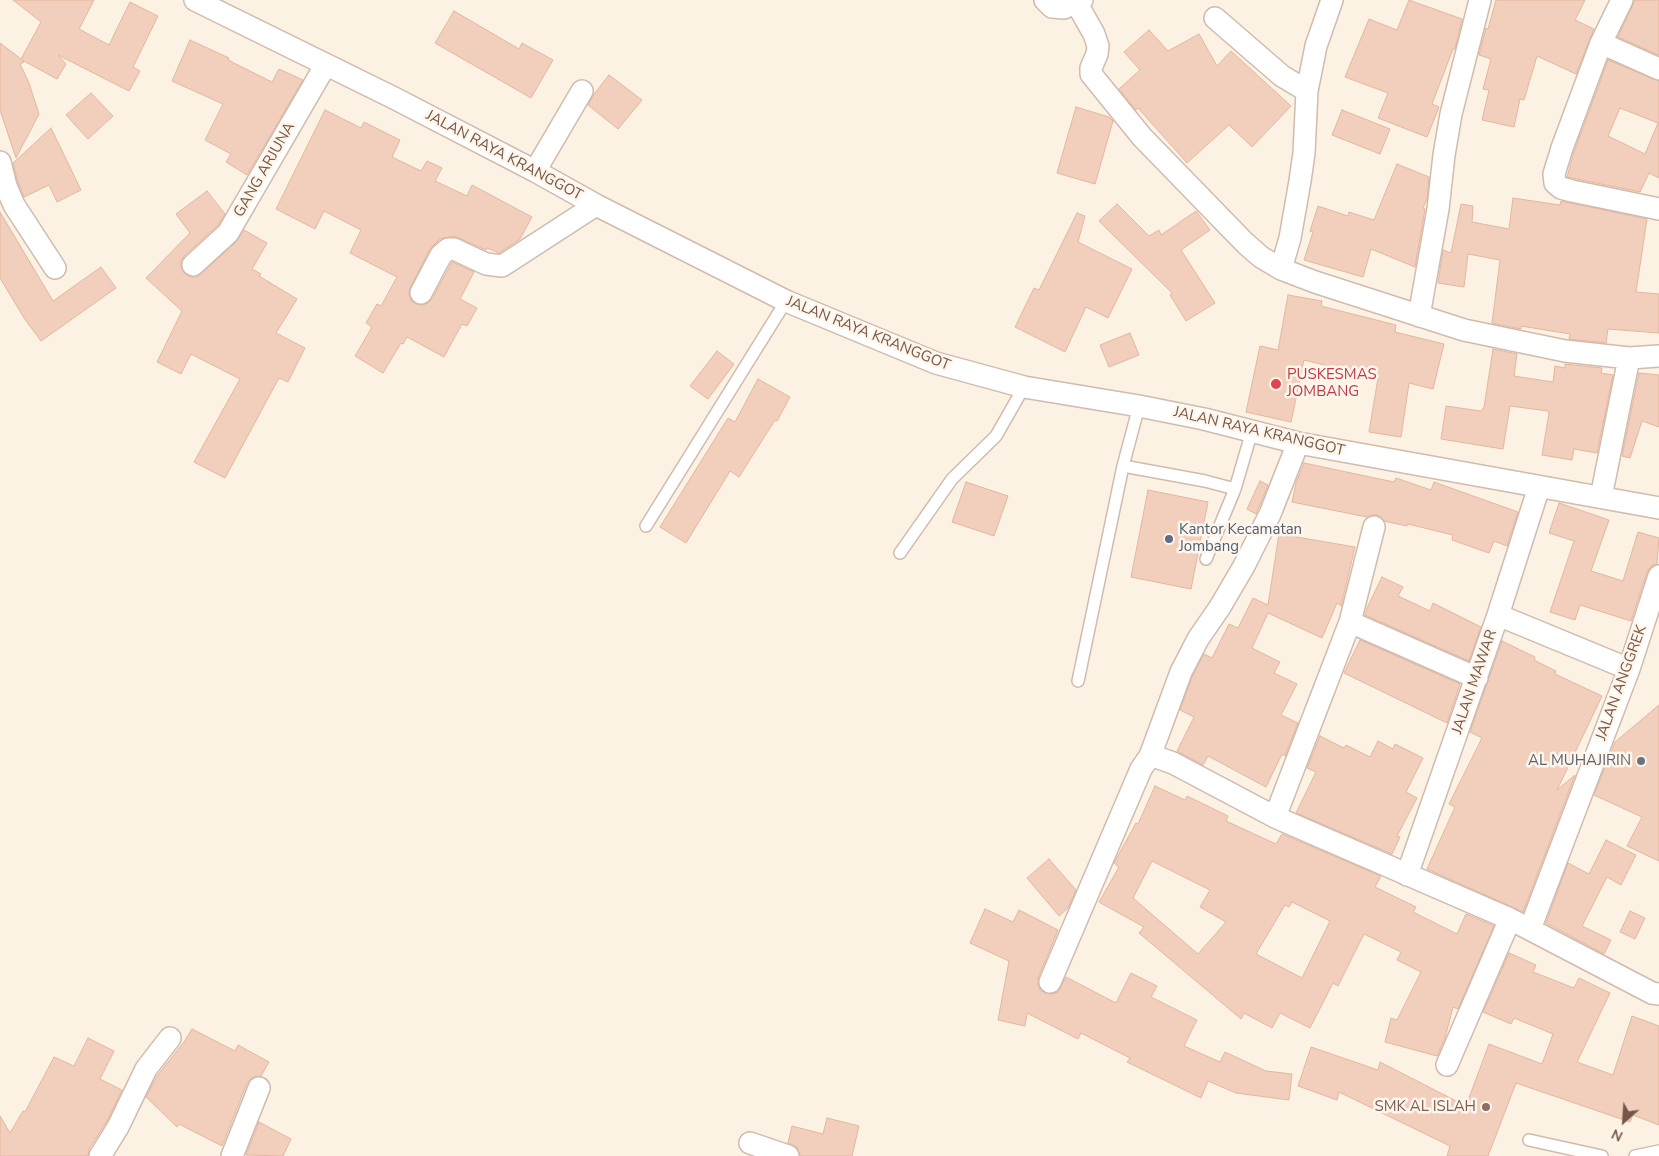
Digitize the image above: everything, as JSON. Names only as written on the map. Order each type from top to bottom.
[{"type":"street","name":"JALAN RAYA KRANGGOT","points":[[195,0],[394,98],[596,205],[786,301],[936,363],[1024,387],[1140,406],[1298,443],[1659,508]]},
{"type":"street","points":[[1045,0],[1052,7],[1064,8],[1079,1],[1098,46],[1091,74],[1142,136],[1260,257],[1281,269],[1315,282],[1464,330],[1565,352],[1629,358],[1659,356]]},
{"type":"street","points":[[1281,269],[1290,238],[1302,171],[1307,91],[1316,46],[1332,0]]},
{"type":"street","points":[[1418,316],[1438,208],[1451,114],[1480,0]]},
{"type":"street","points":[[1622,0],[1601,43],[1562,148],[1554,174],[1555,183],[1561,188],[1572,192],[1659,209]]},
{"type":"street","points":[[1215,18],[1282,76],[1307,91]]},
{"type":"street","points":[[1601,43],[1659,69]]},
{"type":"street","name":"GANG ARJUNA","points":[[192,265],[228,232],[326,66]]},
{"type":"street","points":[[535,171],[582,91]]},
{"type":"street","points":[[0,162],[14,205],[55,268]]},
{"type":"street","points":[[421,293],[441,255],[448,249],[454,249],[486,264],[502,266],[596,205]]},
{"type":"street","points":[[1601,497],[1629,358]]},
{"type":"street","points":[[1050,982],[1141,769],[1150,756],[1182,672],[1198,639],[1220,607],[1253,549],[1270,514],[1298,443]]},
{"type":"street","name":"JALAN MAWAR","points":[[1407,875],[1498,615],[1540,487]]},
{"type":"street","points":[[1275,817],[1350,622],[1374,527]]},
{"type":"street","name":"JALAN ANGGREK","points":[[1530,929],[1629,668],[1659,576]]},
{"type":"street","points":[[1498,615],[1629,668]]},
{"type":"street","points":[[1350,622],[1476,678]]},
{"type":"street","points":[[1150,756],[1173,763],[1275,817],[1510,919],[1656,994]]},
{"type":"street","points":[[1448,1066],[1510,919]]},
{"type":"street","points":[[100,1156],[118,1127],[146,1070],[170,1038]]},
{"type":"street","points":[[234,1155],[259,1088]]},
{"type":"street","points":[[750,1142],[788,1156]]},
{"type":"lane","points":[[646,526],[786,301]]},
{"type":"lane","points":[[900,553],[952,479],[996,436],[1024,387]]},
{"type":"lane","points":[[1078,682],[1123,466],[1140,406]]},
{"type":"lane","points":[[1206,559],[1235,489],[1252,432]]},
{"type":"lane","points":[[1123,466],[1205,481],[1235,489]]},
{"type":"lane","points":[[1529,1140],[1602,1156]]},
{"type":"lane","points":[[1635,1156],[1659,1150]]},
{"type":"building","points":[[13,0],[94,0],[79,29],[109,45],[130,2],[158,16],[133,67],[140,71],[129,91],[58,55],[66,64],[57,79],[22,60],[24,62],[20,64],[29,83],[39,114],[16,158],[0,110],[0,43],[21,59],[41,22]]},
{"type":"building","points":[[1409,0],[1462,19],[1455,49],[1453,49],[1432,104],[1439,107],[1427,137],[1378,118],[1388,93],[1345,77],[1369,19],[1397,30]]},
{"type":"building","points":[[1496,0],[1585,0],[1575,20],[1594,29],[1576,74],[1537,56],[1524,100],[1520,99],[1514,127],[1482,120],[1489,90],[1483,89],[1491,59],[1479,55]]},
{"type":"building","points":[[1635,0],[1659,0],[1659,55],[1618,37]]},
{"type":"building","points":[[454,11],[519,49],[522,43],[553,60],[531,98],[435,43]]},
{"type":"building","points":[[1149,30],[1168,51],[1199,34],[1217,66],[1231,51],[1291,106],[1252,147],[1229,125],[1187,163],[1138,108],[1136,110],[1119,89],[1140,70],[1124,52]]},
{"type":"building","points":[[190,40],[229,58],[228,60],[272,82],[279,69],[303,80],[247,175],[226,162],[231,154],[205,140],[223,104],[172,81]]},
{"type":"building","points":[[1608,60],[1659,81],[1659,178],[1649,173],[1640,192],[1567,177],[1574,152]],"holes":[[[1620,108],[1658,123],[1645,154],[1608,136]]]},
{"type":"building","points":[[609,75],[642,100],[618,129],[588,105]]},
{"type":"building","points":[[91,93],[113,116],[88,139],[66,115]]},
{"type":"building","points":[[1076,107],[1109,117],[1113,121],[1095,184],[1057,173]]},
{"type":"building","points":[[325,110],[361,128],[364,122],[400,140],[392,157],[421,171],[427,161],[442,168],[435,181],[467,196],[472,185],[532,217],[520,239],[499,253],[487,248],[486,250],[454,236],[440,239],[430,249],[410,288],[409,294],[415,304],[422,305],[432,299],[452,262],[474,272],[460,299],[477,308],[467,326],[462,324],[444,357],[407,337],[403,344],[401,343],[383,373],[355,356],[372,327],[366,323],[377,304],[381,306],[397,277],[350,253],[361,230],[324,211],[315,229],[276,209]]},
{"type":"building","points":[[1342,110],[1390,129],[1380,154],[1332,135]]},
{"type":"building","points":[[51,128],[81,190],[57,202],[49,185],[24,197],[13,163]]},
{"type":"building","points":[[1397,164],[1429,177],[1415,267],[1371,249],[1363,277],[1304,260],[1313,232],[1310,231],[1318,206],[1348,216],[1349,212],[1374,220]]},
{"type":"building","points":[[207,191],[225,214],[218,225],[184,256],[181,261],[181,267],[184,273],[190,277],[196,277],[201,274],[236,242],[244,230],[267,243],[252,269],[261,274],[259,276],[297,299],[276,333],[305,348],[288,382],[279,378],[225,478],[194,462],[240,379],[191,354],[181,374],[157,362],[182,311],[146,278],[190,233],[176,214]]},
{"type":"building","points":[[1513,198],[1560,205],[1561,201],[1647,219],[1636,292],[1659,294],[1659,333],[1608,329],[1606,343],[1569,339],[1570,334],[1521,326],[1521,329],[1492,323],[1500,260],[1468,254],[1464,287],[1438,283],[1443,250],[1451,253],[1461,204],[1473,206],[1472,222],[1509,229]]},
{"type":"building","points":[[1117,204],[1149,236],[1159,230],[1161,235],[1196,211],[1210,230],[1181,250],[1215,303],[1186,321],[1170,295],[1172,293],[1099,221]]},
{"type":"building","points":[[0,212],[53,301],[101,267],[116,288],[41,341],[24,318],[0,278]]},
{"type":"building","points":[[1077,213],[1085,216],[1078,242],[1132,269],[1108,318],[1086,307],[1065,352],[1015,327],[1034,288],[1039,290]]},
{"type":"building","points":[[1288,295],[1322,301],[1321,306],[1396,325],[1395,332],[1444,344],[1433,389],[1409,383],[1401,437],[1369,432],[1378,378],[1304,360],[1291,422],[1246,412],[1260,346],[1278,350]]},
{"type":"building","points":[[1130,333],[1139,355],[1109,367],[1100,345]]},
{"type":"building","points":[[1493,349],[1517,354],[1514,376],[1553,382],[1555,366],[1565,368],[1565,364],[1602,368],[1601,373],[1613,375],[1597,453],[1574,449],[1572,460],[1542,455],[1548,411],[1510,406],[1503,449],[1441,439],[1446,406],[1481,411],[1484,407]]},
{"type":"building","points":[[717,351],[734,364],[708,399],[690,386]]},
{"type":"building","points":[[1639,373],[1659,375],[1659,427],[1642,421],[1630,458],[1622,456]]},
{"type":"building","points":[[758,379],[790,397],[777,421],[775,420],[739,477],[730,471],[686,543],[660,527],[728,418],[735,422]]},
{"type":"building","points":[[1304,463],[1394,482],[1396,478],[1431,490],[1434,482],[1518,512],[1507,546],[1494,541],[1489,553],[1452,540],[1453,535],[1408,524],[1407,526],[1384,521],[1378,515],[1367,517],[1292,502],[1296,483]]},
{"type":"building","points":[[1260,481],[1268,485],[1256,514],[1247,509]]},
{"type":"building","points":[[966,482],[1008,496],[994,536],[952,522]]},
{"type":"building","name":"Kantor Kecamatan Jombang","points":[[1148,490],[1208,502],[1191,589],[1131,577]]},
{"type":"building","points":[[1559,503],[1609,520],[1591,571],[1623,581],[1638,532],[1659,538],[1657,564],[1651,566],[1647,572],[1631,621],[1580,605],[1575,620],[1550,612],[1574,541],[1549,533]]},
{"type":"building","points":[[1279,534],[1355,547],[1341,606],[1337,603],[1322,638],[1268,613],[1252,648],[1280,662],[1274,673],[1297,684],[1281,715],[1298,723],[1285,756],[1282,754],[1266,787],[1208,756],[1203,765],[1177,751],[1194,717],[1180,710],[1192,677],[1204,654],[1212,658],[1229,624],[1238,628],[1253,598],[1268,605]]},
{"type":"building","points":[[1382,577],[1403,587],[1398,596],[1430,611],[1433,603],[1481,627],[1469,661],[1365,615]]},
{"type":"building","points":[[1360,640],[1460,684],[1447,723],[1344,673]]},
{"type":"building","points":[[1502,641],[1535,657],[1534,660],[1556,671],[1555,674],[1602,696],[1557,790],[1575,775],[1523,912],[1427,869],[1455,807],[1449,804],[1482,738],[1470,732]]},
{"type":"building","points":[[1659,705],[1659,861],[1627,846],[1642,817],[1594,795],[1615,742]]},
{"type":"building","points":[[1320,736],[1344,748],[1346,745],[1370,757],[1378,741],[1393,749],[1395,744],[1423,758],[1406,792],[1417,798],[1397,836],[1400,837],[1392,854],[1296,813],[1316,772],[1307,768]]},
{"type":"building","points":[[1155,786],[1185,800],[1187,796],[1228,816],[1226,821],[1276,844],[1282,834],[1381,876],[1375,887],[1416,907],[1413,912],[1457,934],[1466,914],[1494,926],[1458,1009],[1453,1007],[1445,1038],[1437,1056],[1385,1042],[1391,1018],[1397,1020],[1421,972],[1397,960],[1401,952],[1364,934],[1338,986],[1333,983],[1310,1028],[1280,1013],[1272,1028],[1244,1013],[1241,1019],[1139,933],[1144,927],[1099,902],[1119,867],[1114,863],[1136,823],[1138,824]],"holes":[[[1152,861],[1210,890],[1200,907],[1226,922],[1198,954],[1133,898]],[[1292,902],[1330,921],[1302,978],[1256,954],[1285,905],[1289,907]]]},
{"type":"building","points":[[1606,840],[1636,855],[1621,885],[1607,877],[1582,926],[1611,940],[1604,954],[1546,923],[1568,863],[1589,874]]},
{"type":"building","points":[[1049,859],[1076,890],[1068,908],[1059,916],[1027,878]]},
{"type":"building","points":[[985,909],[1013,922],[1019,910],[1058,930],[1038,978],[1040,990],[1052,994],[1058,992],[1066,977],[1116,1003],[1131,973],[1157,986],[1151,997],[1197,1020],[1184,1046],[1220,1062],[1225,1052],[1266,1071],[1292,1074],[1289,1100],[1236,1093],[1208,1081],[1201,1098],[1127,1062],[1130,1058],[1081,1033],[1078,1039],[1027,1013],[1025,1026],[998,1020],[1009,961],[970,943]]},
{"type":"building","points":[[1630,911],[1645,918],[1635,939],[1620,932]]},
{"type":"building","points":[[1509,953],[1536,965],[1533,972],[1574,988],[1579,978],[1610,993],[1577,1062],[1613,1075],[1632,1016],[1659,1026],[1659,1125],[1633,1115],[1630,1122],[1516,1083],[1488,1156],[1447,1156],[1450,1146],[1339,1092],[1337,1100],[1298,1086],[1311,1047],[1378,1070],[1380,1062],[1466,1106],[1489,1044],[1542,1064],[1553,1034],[1514,1018],[1511,1024],[1483,1012]]},
{"type":"building","points":[[192,1029],[235,1051],[238,1045],[269,1062],[261,1076],[252,1078],[247,1083],[222,1146],[179,1124],[177,1127],[146,1097],[157,1076]]},
{"type":"building","points":[[88,1038],[114,1051],[100,1079],[122,1090],[107,1121],[89,1149],[88,1156],[0,1156],[0,1116],[10,1133],[23,1111],[25,1112],[54,1057],[74,1066]]},
{"type":"building","points":[[827,1118],[859,1126],[852,1156],[800,1156],[797,1147],[788,1143],[792,1126],[823,1134]]},
{"type":"building","points":[[259,1122],[291,1139],[283,1156],[246,1155]]},
{"type":"place","name":"PUSKESMAS JOMBANG","points":[[1276,384]]},
{"type":"place","name":"Kantor Kecamatan Jombang","points":[[1169,539]]},
{"type":"place","name":"AL MUHAJIRIN","points":[[1641,761]]},
{"type":"place","name":"SMK AL ISLAH","points":[[1486,1107]]}]
